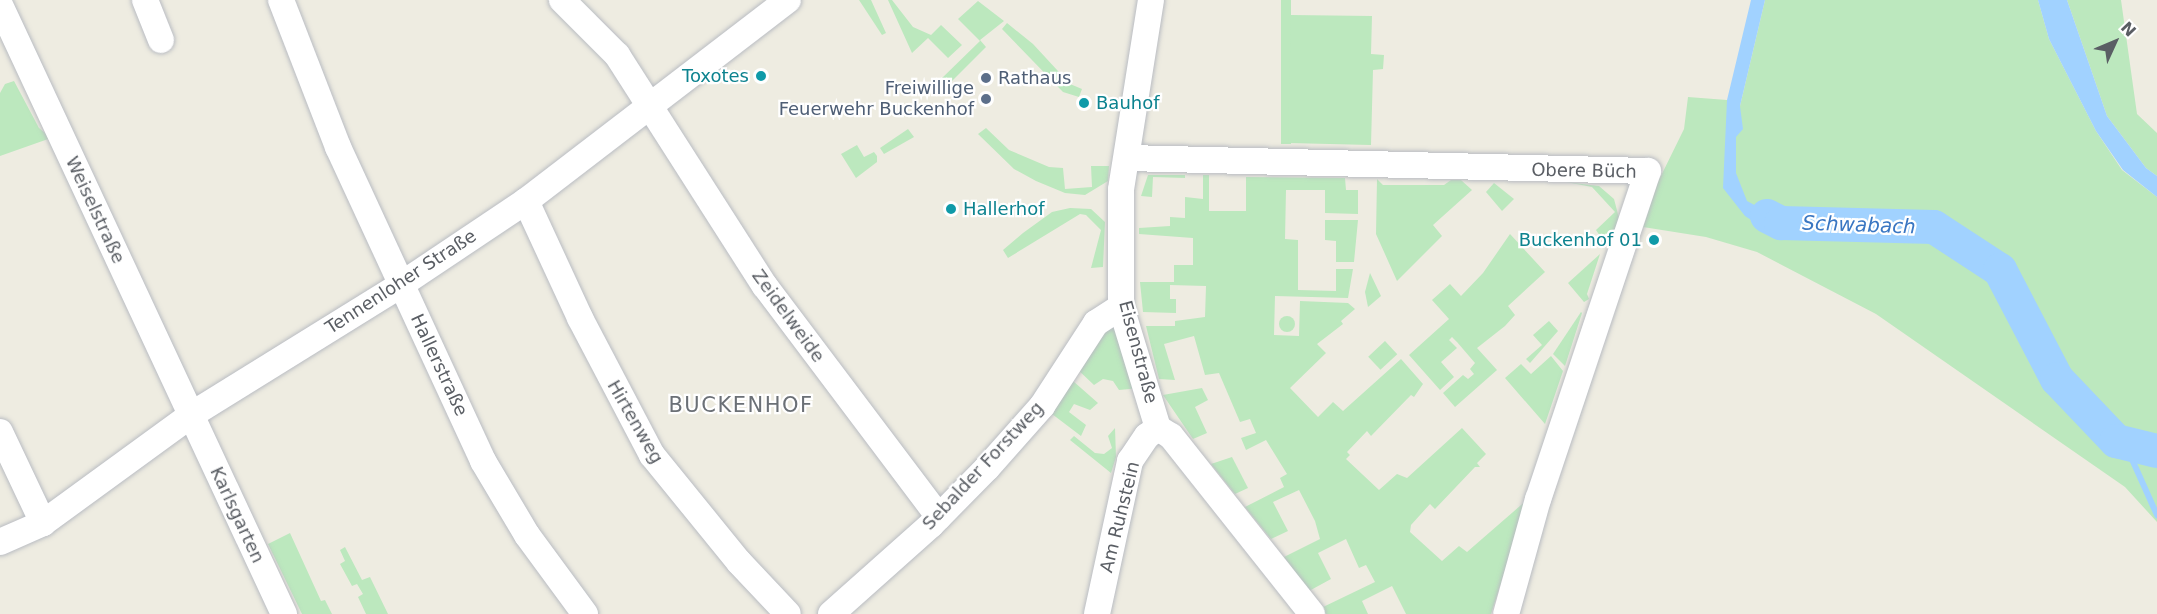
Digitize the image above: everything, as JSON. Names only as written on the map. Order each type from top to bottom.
[{"type":"street","name":"Weiselstraße","points":[[6,0],[0,4],[191,415]]},
{"type":"street","points":[[145,0],[161,40]]},
{"type":"street","name":"Hallerstraße","points":[[281,0],[338,147],[483,461],[527,536],[585,614]]},
{"type":"street","name":"Zeidelweide","points":[[562,0],[603,38],[651,106],[765,286],[939,517]]},
{"type":"street","name":"Tennenloher Straße","points":[[0,542],[43,523],[191,415],[402,284],[526,201],[788,0]]},
{"type":"street","name":"Eisenstraße","points":[[1151,0],[1121,190],[1122,306],[1158,428],[1171,436],[1312,614]]},
{"type":"street","name":"Obere Büch","points":[[1127,158],[1648,171],[1538,499],[1506,614]]},
{"type":"street","name":"Hirtenweg","points":[[526,201],[580,318],[652,455],[739,562],[788,614]]},
{"type":"street","name":"Sebalder Forstweg","points":[[831,614],[939,517],[1042,406],[1096,323],[1122,306]]},
{"type":"street","name":"Karlsgarten","points":[[191,415],[284,614]]},
{"type":"street","name":"Am Ruhstein","points":[[1097,614],[1130,461],[1147,436],[1158,428]]},
{"type":"street","points":[[0,432],[43,523]]},
{"type":"green space","points":[[859,0],[871,0],[886,33],[882,35]]},
{"type":"green space","points":[[888,0],[892,0],[913,27],[931,35],[941,25],[962,45],[948,58],[928,38],[912,53]]},
{"type":"green space","points":[[1281,0],[1291,0],[1291,144],[1281,144]]},
{"type":"green space","points":[[1765,0],[2038,0],[2049,39],[2096,131],[2122,170],[2157,197],[2157,522],[2125,487],[1876,314],[1757,252],[1706,237],[1643,227],[1657,184],[1684,129],[1688,97],[1727,100],[1740,106]]},
{"type":"green space","points":[[2067,0],[2121,0],[2137,114],[2157,133],[2157,176],[2146,168],[2107,116]]},
{"type":"green space","points":[[978,1],[1004,21],[980,40],[986,47],[947,86],[940,80],[980,41],[958,19]]},
{"type":"green space","points":[[1291,15],[1372,16],[1371,54],[1384,55],[1383,69],[1373,70],[1371,145],[1288,143]]},
{"type":"green space","points":[[1007,23],[1033,44],[1070,84],[1082,89],[1079,97],[1063,92],[1002,29]]},
{"type":"green space","points":[[14,81],[39,128],[51,138],[0,156],[0,93],[5,84]]},
{"type":"green space","points":[[986,128],[1009,150],[1049,167],[1063,168],[1065,189],[1092,187],[1091,166],[1109,166],[1108,181],[1085,195],[1065,193],[1036,181],[1014,169],[978,134]]},
{"type":"green space","points":[[908,129],[914,137],[884,154],[880,148]]},
{"type":"green space","points":[[857,145],[864,157],[874,152],[877,162],[856,178],[841,154]]},
{"type":"green space","points":[[1148,175],[1185,175],[1185,178],[1153,177],[1152,197],[1141,196]]},
{"type":"green space","points":[[1203,175],[1209,175],[1209,211],[1246,211],[1246,177],[1345,178],[1346,190],[1358,190],[1358,214],[1325,213],[1325,190],[1286,190],[1285,239],[1298,240],[1298,290],[1336,291],[1336,269],[1353,269],[1348,298],[1275,296],[1274,335],[1299,336],[1300,301],[1348,303],[1355,309],[1341,321],[1343,324],[1317,344],[1326,353],[1290,388],[1318,417],[1333,402],[1343,411],[1401,359],[1423,384],[1414,397],[1411,395],[1371,436],[1367,431],[1347,452],[1350,455],[1346,459],[1379,490],[1397,474],[1407,478],[1462,428],[1486,454],[1477,463],[1480,467],[1475,467],[1435,509],[1430,504],[1411,525],[1410,532],[1442,561],[1459,546],[1467,552],[1528,499],[1491,614],[1406,614],[1392,586],[1362,601],[1368,614],[1325,614],[1321,608],[1375,582],[1366,565],[1359,568],[1346,539],[1318,553],[1331,579],[1309,591],[1284,557],[1320,539],[1315,521],[1299,490],[1273,502],[1288,531],[1271,539],[1245,507],[1284,487],[1280,478],[1287,474],[1266,440],[1246,450],[1241,438],[1256,433],[1250,419],[1240,422],[1219,373],[1205,375],[1194,336],[1164,344],[1175,380],[1159,379],[1146,326],[1175,326],[1175,321],[1205,317],[1206,286],[1170,285],[1170,299],[1176,299],[1176,313],[1143,312],[1140,282],[1174,282],[1174,265],[1193,265],[1193,238],[1139,234],[1139,228],[1170,226],[1170,217],[1185,218],[1185,197],[1203,199]]},
{"type":"green space","points":[[1377,179],[1383,185],[1444,185],[1451,180],[1461,180],[1472,190],[1433,225],[1442,236],[1397,281],[1376,234]]},
{"type":"green space","points":[[1566,182],[1599,186],[1614,199],[1619,218],[1608,248],[1596,230],[1615,212],[1592,187]]},
{"type":"green space","points":[[1494,183],[1514,199],[1502,211],[1486,192]]},
{"type":"green space","points":[[1070,208],[1091,209],[1105,222],[1103,267],[1091,268],[1101,230],[1086,215],[1080,214],[1008,258],[1003,250],[1023,233],[1052,212]]},
{"type":"green space","points":[[1325,220],[1358,220],[1354,262],[1336,262],[1336,241],[1325,240]]},
{"type":"green space","points":[[1510,234],[1545,272],[1508,306],[1515,315],[1477,348],[1497,370],[1455,407],[1443,393],[1463,375],[1468,379],[1474,374],[1470,369],[1475,363],[1457,342],[1452,337],[1449,340],[1457,348],[1441,362],[1454,377],[1440,390],[1409,355],[1449,319],[1432,300],[1450,284],[1461,296],[1483,273]]},
{"type":"green space","points":[[1600,254],[1587,294],[1589,299],[1584,302],[1568,283]]},
{"type":"green space","points":[[1370,273],[1381,296],[1368,307],[1365,292]]},
{"type":"green space","points":[[1582,313],[1565,366],[1553,354]]},
{"type":"green space","points":[[1284,316],[1290,316],[1295,324],[1293,330],[1284,332],[1279,327],[1279,321]]},
{"type":"green space","points":[[1549,321],[1558,331],[1530,363],[1526,359],[1542,345],[1533,335]]},
{"type":"green space","points":[[1114,326],[1140,388],[1119,390],[1113,381],[1103,379],[1094,385],[1076,368],[1100,331]]},
{"type":"green space","points":[[1385,341],[1397,354],[1380,370],[1368,357]]},
{"type":"green space","points":[[1551,356],[1563,371],[1545,424],[1505,378],[1521,364],[1531,374]]},
{"type":"green space","points":[[1073,381],[1098,403],[1090,410],[1074,404],[1069,412],[1086,425],[1081,436],[1052,414]]},
{"type":"green space","points":[[1202,388],[1208,400],[1195,407],[1207,433],[1193,439],[1163,395]]},
{"type":"green space","points":[[1115,428],[1116,457],[1111,473],[1070,440],[1074,436],[1095,453],[1104,454],[1112,448],[1108,436]]},
{"type":"green space","points":[[1232,457],[1248,488],[1235,494],[1211,464]]},
{"type":"green space","points":[[290,533],[321,601],[325,600],[332,614],[302,614],[268,544]]},
{"type":"green space","points":[[345,547],[362,580],[370,577],[388,614],[366,614],[358,597],[363,594],[357,584],[352,586],[340,564],[345,561],[340,550]]},
{"type":"water","points":[[1751,0],[1765,0],[1740,106],[1743,129],[1736,137],[1736,173],[1747,201],[1762,209],[1813,221],[1789,228],[1762,227],[1745,216],[1723,188],[1727,100]]},
{"type":"water","points":[[2038,0],[2067,0],[2107,116],[2146,168],[2157,176],[2157,197],[2123,170],[2096,131],[2049,39]]},
{"type":"waterway","name":"Schwabach","points":[[1767,216],[1781,223],[1934,227],[2000,270],[2057,379],[2116,441],[2157,451]]},
{"type":"waterway","points":[[2126,446],[2157,515]]},
{"type":"place","name":"Toxotes","points":[[761,76]]},
{"type":"place","name":"Rathaus","points":[[986,78]]},
{"type":"place","name":"Freiwillige Feuerwehr Buckenhof","points":[[986,99]]},
{"type":"place","name":"Bauhof","points":[[1084,103]]},
{"type":"place","name":"Hallerhof","points":[[951,209]]},
{"type":"place","name":"Buckenhof 01","points":[[1654,240]]},
{"type":"district","name":"BUCKENHOF","points":[[741,405]]}]
